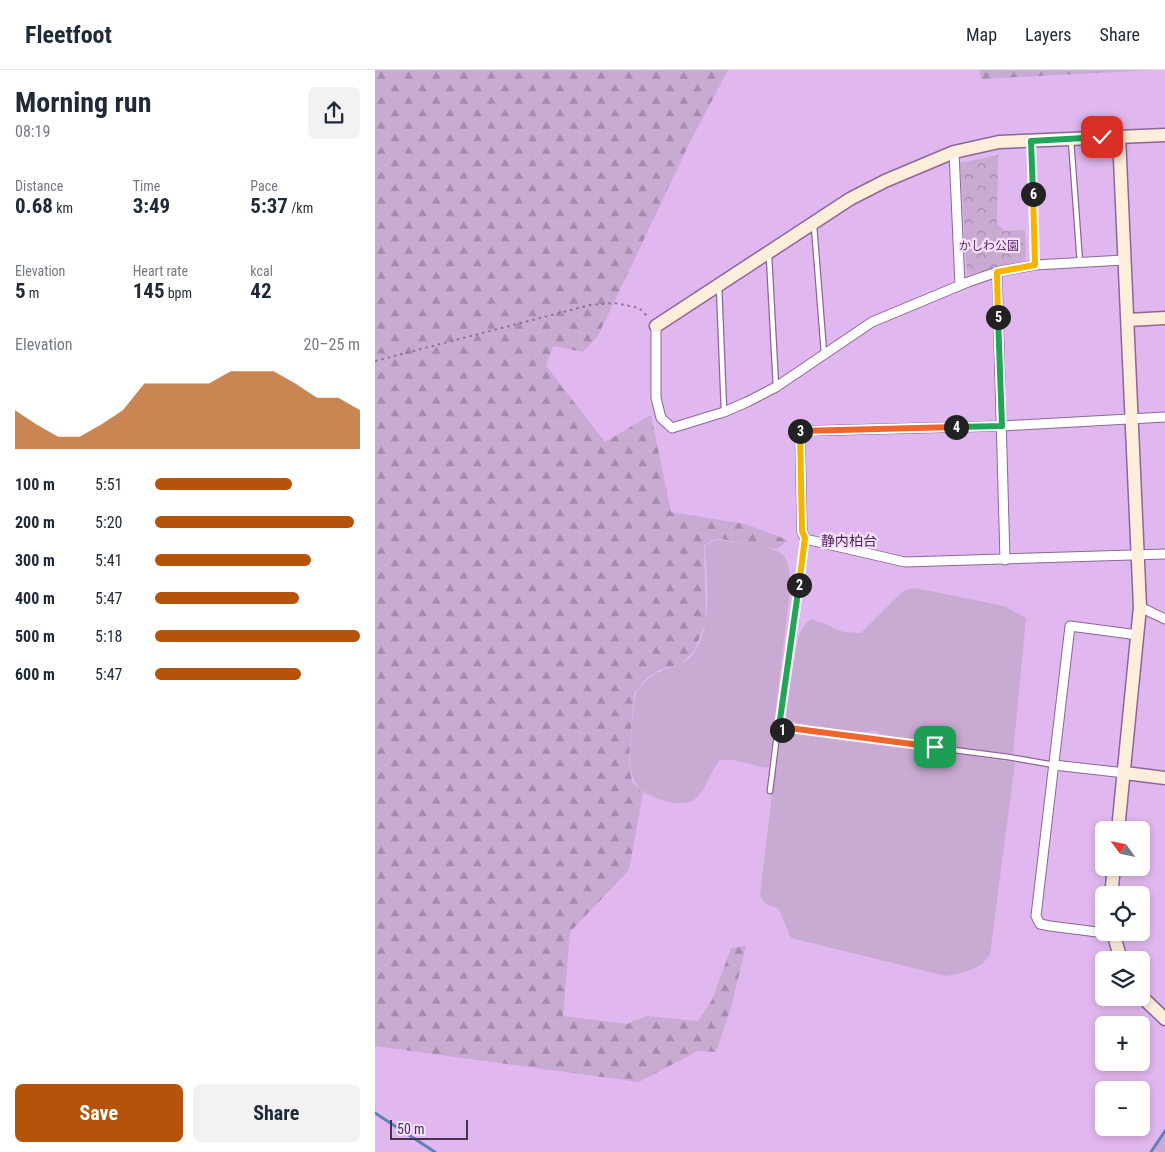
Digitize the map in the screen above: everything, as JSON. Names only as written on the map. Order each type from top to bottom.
[{"type":"street","points":[[1124,260],[1035,265],[997,272],[960,285],[872,322],[776,387],[724,412],[672,428],[661,418],[656,398],[657,326],[850,199],[885,181],[954,152],[999,142],[1165,135]]},
{"type":"street","points":[[1119,136],[1140,607],[1119,821]]},
{"type":"street","points":[[954,152],[960,285]]},
{"type":"street","points":[[997,272],[1005,560]]},
{"type":"street","points":[[1127,320],[1165,318]]},
{"type":"street","points":[[1165,417],[1002,426],[800,432],[802,531],[805,538],[905,562],[1165,554]]},
{"type":"street","points":[[1140,607],[1165,619]]},
{"type":"street","points":[[1095,931],[1040,924],[1036,916],[1070,626],[1138,635]]},
{"type":"street","points":[[1054,765],[1165,778]]},
{"type":"street","points":[[1150,1005],[1165,1019]]},
{"type":"lane","points":[[1071,139],[1080,263]]},
{"type":"lane","points":[[1031,141],[1035,265]]},
{"type":"lane","points":[[813,222],[824,353]]},
{"type":"lane","points":[[769,252],[776,387]]},
{"type":"lane","points":[[719,284],[724,412]]},
{"type":"lane","points":[[770,791],[775,742],[778,734],[784,728],[1008,757],[1054,765]]},
{"type":"path","points":[[375,361],[590,305],[615,303],[639,308],[657,326]]},
{"type":"path","points":[[778,734],[805,538]]},
{"type":"green space","points":[[375,70],[728,70],[691,140],[598,336],[583,352],[553,346],[546,366],[605,442],[651,415],[671,512],[745,524],[788,540],[777,549],[720,539],[713,540],[704,545],[706,621],[695,650],[681,664],[659,670],[648,677],[634,693],[629,758],[632,782],[643,793],[629,870],[570,932],[563,1016],[627,1024],[647,1016],[698,1021],[712,1000],[731,948],[746,946],[732,1004],[716,1052],[698,1051],[639,1082],[375,1046]]},
{"type":"green space","points":[[979,70],[1152,70],[981,79]]},
{"type":"green space","name":"かしわ公園","points":[[998,155],[997,224],[1005,231],[1025,230],[1026,260],[967,275],[960,163]]},
{"type":"green space","points":[[720,540],[772,549],[784,556],[788,565],[791,582],[769,766],[766,768],[734,760],[720,760],[698,796],[685,803],[669,802],[645,793],[637,785],[633,777],[630,757],[635,697],[637,691],[648,679],[660,671],[686,661],[696,650],[705,626],[707,613],[705,546],[713,541]]},
{"type":"green space","points":[[915,588],[1004,606],[1026,618],[1013,754],[956,747],[949,744],[935,745],[888,739],[876,731],[851,734],[793,722],[787,718],[786,713],[798,637],[806,623],[812,619],[844,632],[861,633],[900,594],[905,590]]},
{"type":"green space","points":[[788,731],[1015,762],[990,954],[982,963],[965,972],[946,976],[791,938],[779,909],[766,904],[760,896],[778,743],[784,733]]},
{"type":"green space","points":[[1165,1134],[1165,1152],[1154,1151]]},
{"type":"waterway","points":[[375,1113],[435,1152]]},
{"type":"waterway","points":[[1151,1152],[1165,1131]]},
{"type":"district","name":"静内柏台","points":[[849,541]]},
{"type":"route","points":[[935,747],[789,728],[784,728],[778,734],[805,538],[802,531],[800,432],[1002,426],[997,272],[1035,265],[1031,141],[1102,137]]}]
